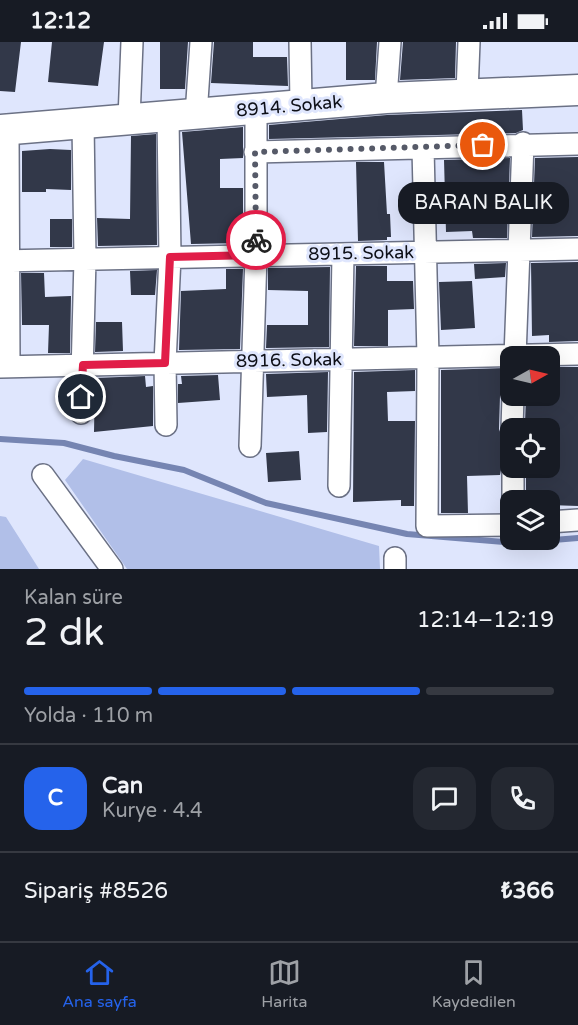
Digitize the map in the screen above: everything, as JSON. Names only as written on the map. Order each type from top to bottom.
[{"type":"street","points":[[129,119],[132,42]]},
{"type":"street","points":[[166,425],[165,363],[170,257],[182,116],[201,42]]},
{"type":"street","points":[[300,42],[301,104]]},
{"type":"street","points":[[386,98],[390,42]]},
{"type":"street","points":[[467,93],[469,42]]},
{"type":"street","name":"8914. Sokak","points":[[4,130],[182,116],[256,107],[467,93],[578,90]]},
{"type":"street","points":[[250,447],[256,255],[256,107]]},
{"type":"street","points":[[81,413],[85,259],[83,123]]},
{"type":"street","points":[[4,130],[4,366]]},
{"type":"street","points":[[255,152],[523,143],[578,144]]},
{"type":"street","points":[[515,346],[517,250],[523,143]]},
{"type":"street","points":[[423,148],[428,357],[427,526],[500,525]]},
{"type":"street","name":"8915. Sokak","points":[[4,261],[578,249]]},
{"type":"street","points":[[339,486],[344,254]]},
{"type":"street","name":"8916. Sokak","points":[[560,355],[578,354]]},
{"type":"street","name":"8916. Sokak","points":[[4,366],[500,356]]},
{"type":"street","points":[[43,475],[112,569]]},
{"type":"street","points":[[560,521],[578,520]]},
{"type":"shaded area","points":[[83,459],[379,546],[380,569],[127,569],[65,480]]},
{"type":"shaded area","points":[[0,516],[6,517],[39,569],[0,569]]},
{"type":"building","points":[[0,42],[21,42],[15,92],[0,91]]},
{"type":"building","points":[[52,42],[104,42],[98,86],[48,82]]},
{"type":"building","points":[[160,42],[188,42],[185,89],[160,89]]},
{"type":"building","points":[[214,42],[253,42],[253,57],[287,57],[288,86],[211,83]]},
{"type":"building","points":[[346,42],[377,42],[375,80],[346,80]]},
{"type":"building","points":[[403,42],[456,42],[455,78],[400,80]]},
{"type":"building","points":[[522,110],[523,130],[516,133],[269,139],[269,125],[387,115]]},
{"type":"building","points":[[243,127],[243,158],[220,159],[220,188],[243,188],[243,243],[191,244],[182,132]]},
{"type":"building","points":[[156,134],[157,245],[98,246],[97,218],[130,219],[131,136]]},
{"type":"building","points":[[71,150],[71,190],[46,189],[46,192],[22,192],[22,151]]},
{"type":"building","points":[[578,157],[578,236],[532,237],[535,158]]},
{"type":"building","points":[[510,158],[507,238],[473,238],[472,231],[446,232],[444,160]]},
{"type":"building","points":[[356,162],[384,162],[387,214],[390,214],[391,237],[387,237],[387,240],[358,241]]},
{"type":"building","points":[[50,219],[72,219],[72,247],[50,247]]},
{"type":"building","points":[[578,262],[578,341],[549,342],[549,335],[532,336],[531,263]]},
{"type":"building","points":[[506,263],[505,277],[475,279],[474,264]]},
{"type":"building","points":[[356,266],[387,266],[387,281],[413,281],[414,309],[388,310],[388,346],[354,346]]},
{"type":"building","points":[[330,267],[329,347],[266,348],[267,325],[308,325],[308,291],[268,290],[268,268]]},
{"type":"building","points":[[226,269],[243,269],[240,349],[179,350],[181,291],[226,289]]},
{"type":"building","points":[[157,270],[155,295],[131,295],[130,271]]},
{"type":"building","points":[[21,273],[44,273],[45,297],[71,296],[70,353],[48,353],[49,325],[22,325]]},
{"type":"building","points":[[472,281],[475,328],[441,330],[439,282]]},
{"type":"building","points":[[96,322],[122,322],[123,351],[95,352]]},
{"type":"building","points":[[560,367],[578,367],[578,506],[560,505],[560,490],[526,490],[526,478],[560,478],[560,418],[525,418],[526,406],[560,406]]},
{"type":"building","points":[[500,368],[500,475],[467,476],[468,513],[441,513],[441,370]]},
{"type":"building","points":[[415,370],[415,391],[387,392],[388,421],[415,421],[414,506],[401,506],[401,500],[353,502],[354,372]]},
{"type":"building","points":[[328,372],[327,432],[308,433],[307,395],[267,397],[266,374]]},
{"type":"building","points":[[218,375],[220,400],[178,403],[178,384],[182,384],[181,376]]},
{"type":"building","points":[[145,376],[146,387],[153,386],[153,426],[94,432],[95,378]]},
{"type":"building","points":[[299,451],[301,480],[268,482],[266,453]]},
{"type":"waterway","points":[[0,439],[64,443],[184,470],[266,503],[407,534],[517,543],[578,538]]},
{"type":"way so far","points":[[256,240],[255,152],[483,145]]},
{"type":"place","name":"BARAN BALIK","points":[[483,145]]},
{"type":"route","points":[[81,397],[83,365],[165,363],[170,257],[256,255],[256,240]]}]
